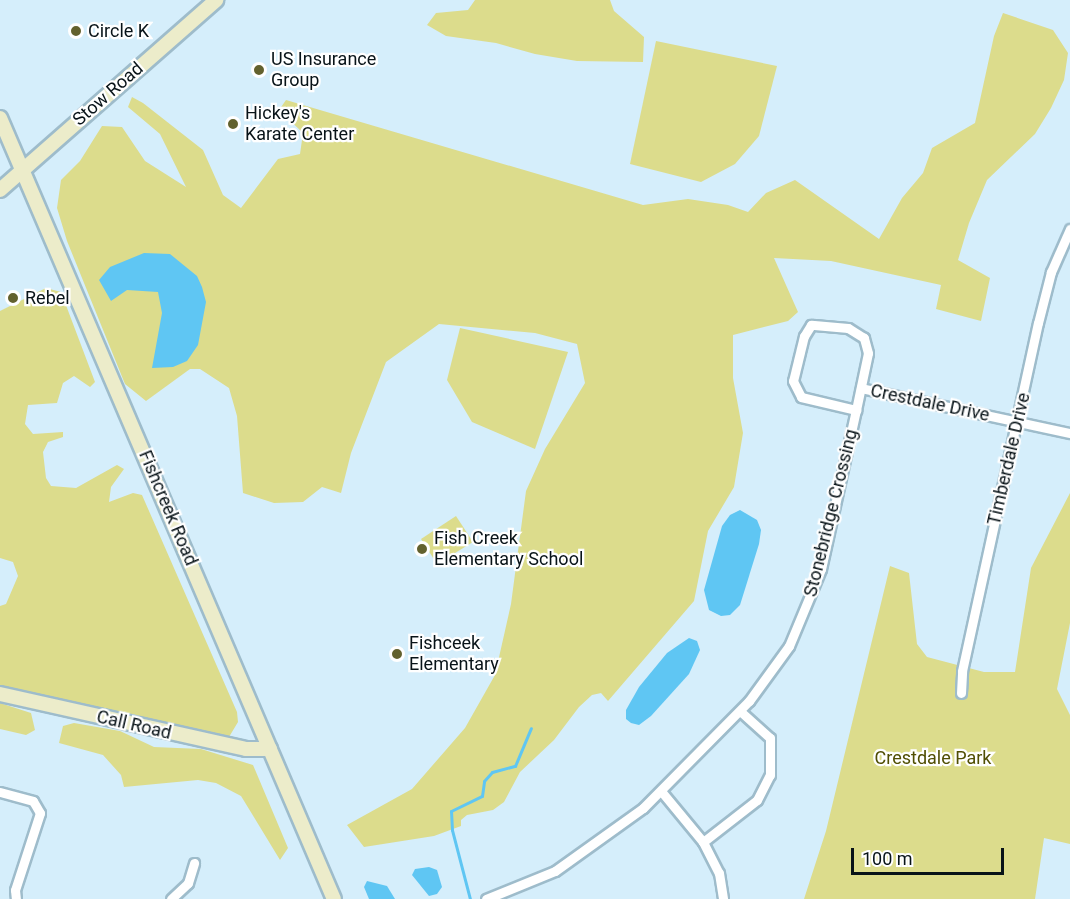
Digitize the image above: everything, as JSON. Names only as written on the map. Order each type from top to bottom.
[{"type":"main road","name":"Stow Road","points":[[0,190],[216,0]]},
{"type":"main road","name":"Fishcreek Road","points":[[0,118],[334,899]]},
{"type":"main road","name":"Call Road","points":[[0,694],[246,749],[270,748]]},
{"type":"street","name":"Timberdale Drive","points":[[961,693],[962,671],[1051,272],[1070,229]]},
{"type":"street","name":"Stonebridge Crossing","points":[[487,899],[555,871],[661,791],[740,711],[789,646],[808,604],[820,569],[861,388],[868,353],[864,338],[848,328],[811,325],[804,336],[793,381],[801,397],[856,410]]},
{"type":"street","name":"Crestdale Drive","points":[[861,388],[1070,433]]},
{"type":"street","points":[[703,842],[757,800],[770,775],[773,756],[770,738],[740,711]]},
{"type":"street","points":[[661,791],[703,842],[719,873],[723,899]]},
{"type":"street","points":[[0,792],[33,801],[40,813],[15,894]]},
{"type":"street","points":[[171,899],[188,882],[194,863]]},
{"type":"green space","points":[[475,0],[610,0],[614,11],[644,37],[643,62],[577,61],[535,54],[496,43],[446,36],[427,25],[436,13],[468,10]]},
{"type":"green space","points":[[1003,13],[1053,30],[1068,53],[1064,80],[1051,108],[1035,134],[987,180],[969,223],[958,260],[990,278],[981,321],[936,309],[941,285],[831,261],[774,258],[798,312],[788,321],[733,335],[733,378],[743,433],[734,487],[708,531],[694,601],[608,701],[601,693],[592,695],[579,707],[554,740],[520,772],[504,802],[493,810],[467,815],[461,820],[461,826],[434,836],[364,847],[347,825],[412,789],[465,728],[495,675],[511,604],[526,491],[545,449],[585,383],[577,344],[535,333],[439,324],[386,362],[351,453],[341,493],[322,487],[303,502],[274,503],[243,493],[237,416],[229,388],[200,369],[190,369],[146,401],[125,384],[67,241],[57,208],[61,180],[80,161],[102,126],[122,127],[145,161],[186,187],[160,134],[128,107],[132,97],[143,103],[203,150],[223,195],[241,208],[278,159],[300,154],[303,133],[279,110],[286,100],[643,205],[688,199],[728,205],[748,212],[766,193],[795,180],[879,239],[902,198],[923,173],[932,148],[975,123],[994,36]]},
{"type":"green space","points":[[656,41],[777,66],[759,136],[735,164],[701,182],[630,164]]},
{"type":"green space","points":[[46,288],[61,292],[95,382],[90,387],[74,376],[63,383],[57,403],[28,405],[25,424],[33,434],[63,432],[63,437],[48,442],[43,452],[46,478],[51,486],[76,488],[117,465],[124,469],[111,487],[109,502],[133,493],[142,495],[237,712],[238,722],[229,737],[213,739],[0,689],[0,606],[6,604],[18,576],[13,562],[0,558],[0,311]]},
{"type":"green space","points":[[460,328],[568,352],[535,449],[472,422],[447,380]]},
{"type":"green space","name":"Crestdale Park","points":[[1070,493],[1070,623],[1057,689],[1070,715],[1070,844],[1044,838],[1035,899],[804,899],[826,831],[890,566],[909,573],[917,644],[927,657],[984,672],[1015,672],[1031,568]]},
{"type":"green space","points":[[456,516],[473,542],[437,564],[421,539]]},
{"type":"green space","points":[[0,703],[31,713],[35,730],[26,735],[0,729]]},
{"type":"green space","points":[[74,723],[120,731],[154,747],[201,749],[253,765],[288,848],[280,860],[241,796],[216,783],[198,780],[124,787],[121,775],[103,755],[59,743],[63,726]]},
{"type":"water","points":[[144,253],[170,254],[197,276],[206,302],[198,345],[187,361],[173,367],[152,368],[162,313],[158,292],[127,290],[111,301],[99,280],[110,267]]},
{"type":"water","points":[[740,510],[757,520],[761,530],[759,544],[740,605],[730,615],[721,616],[709,610],[704,590],[722,526],[730,515]]},
{"type":"water","points":[[689,638],[697,641],[700,650],[689,674],[651,716],[639,725],[631,723],[626,719],[626,710],[639,687],[667,653]]},
{"type":"water","points":[[429,867],[437,870],[442,887],[437,894],[429,896],[412,875],[415,869]]},
{"type":"water","points":[[367,881],[387,886],[395,899],[369,899],[364,887]]},
{"type":"waterway","points":[[470,899],[452,830],[451,811],[482,796],[484,781],[492,772],[515,766],[531,728]]},
{"type":"place","name":"Circle K","points":[[76,31]]},
{"type":"place","name":"US Insurance Group","points":[[259,70]]},
{"type":"place","name":"Hickey's Karate Center","points":[[233,124]]},
{"type":"place","name":"Rebel","points":[[13,298]]},
{"type":"place","name":"Fish Creek Elementary School","points":[[422,549]]},
{"type":"place","name":"Fishceek Elementary","points":[[397,654]]}]
